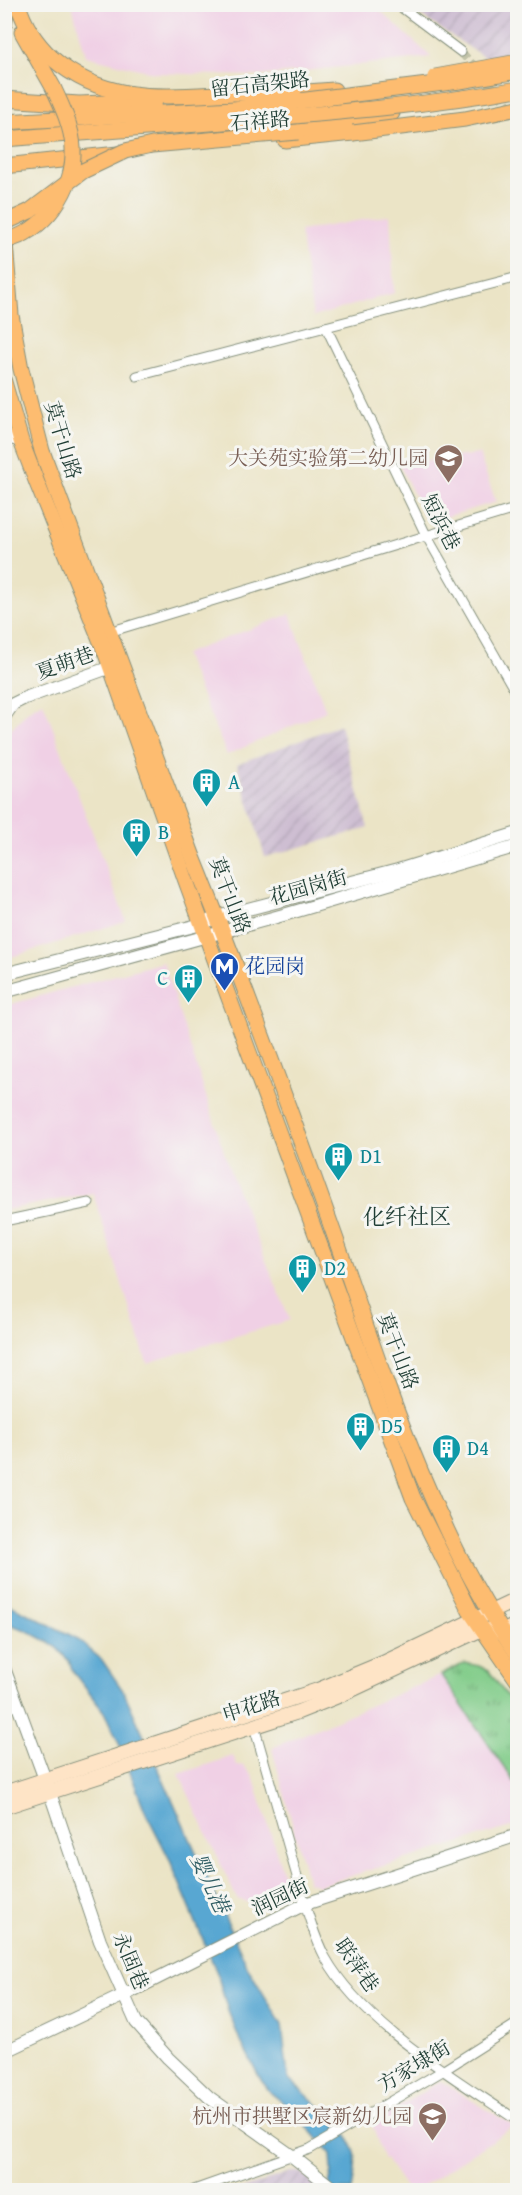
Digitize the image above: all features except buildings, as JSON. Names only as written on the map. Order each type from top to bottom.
[{"type":"main road","points":[[4,25],[14,7]]},
{"type":"main road","points":[[14,7],[38,43],[61,65],[85,80],[117,92],[158,96],[353,92]]},
{"type":"main road","points":[[4,241],[30,230],[57,205],[69,177],[74,147],[63,107],[27,43],[14,7]]},
{"type":"main road","name":"石祥路","points":[[4,99],[79,104],[353,92],[518,62]]},
{"type":"main road","name":"留石高架路","points":[[4,122],[234,109],[353,92],[460,81],[518,70]]},
{"type":"main road","points":[[4,128],[237,115],[518,76]]},
{"type":"main road","points":[[4,138],[237,115],[415,101],[518,87]]},
{"type":"main road","name":"留石高架路","points":[[4,138],[364,110],[462,98],[518,87]]},
{"type":"main road","points":[[4,223],[30,211],[83,171],[124,151],[152,145],[298,132],[462,98]]},
{"type":"main road","name":"石祥路","points":[[4,166],[353,133],[465,119],[518,108]]},
{"type":"main road","name":"莫干山路","points":[[4,231],[11,315],[21,369],[42,451],[193,857],[212,927],[413,1498],[478,1624],[518,1681]]},
{"type":"main road","name":"莫干山路","points":[[4,382],[8,412],[319,1191],[364,1322],[423,1475],[445,1528],[502,1632],[518,1655]]},
{"type":"main road","name":"申花路","points":[[160,1748],[254,1726],[343,1694],[478,1624],[490,1611],[518,1599]]},
{"type":"main road","points":[[478,1624],[502,1632],[518,1624]]},
{"type":"main road","name":"申花路","points":[[4,1807],[47,1786],[160,1748],[318,1690],[478,1624]]},
{"type":"main road","name":"申花路","points":[[4,1793],[47,1786]]},
{"type":"street","points":[[397,4],[461,52]]},
{"type":"street","points":[[138,376],[518,277]]},
{"type":"street","name":"短浜巷","points":[[326,327],[426,535],[518,696]]},
{"type":"street","points":[[4,436],[21,441]]},
{"type":"street","points":[[109,632],[518,508]]},
{"type":"street","name":"夏萌巷","points":[[4,717],[13,704],[25,698],[111,667]]},
{"type":"street","name":"花园岗街","points":[[4,992],[518,832]]},
{"type":"street","name":"花园岗街","points":[[4,974],[212,927],[287,914],[518,846]]},
{"type":"street","points":[[4,1221],[89,1203]]},
{"type":"street","name":"永固巷","points":[[4,1668],[100,1941],[136,2022],[168,2058],[210,2098],[292,2156],[335,2190]]},
{"type":"street","name":"联萍巷","points":[[254,1726],[305,1904],[324,1956],[350,1991],[378,2021],[518,2121]]},
{"type":"street","name":"润园街","points":[[4,2052],[305,1904],[518,1835]]},
{"type":"street","name":"方家埭街","points":[[194,2190],[310,2149],[444,2070],[518,2023]]},
{"type":"shaded area","points":[[72,5],[371,5],[431,57],[259,76],[155,73],[86,56]]},
{"type":"shaded area","points":[[404,5],[517,5],[517,52],[487,59]]},
{"type":"shaded area","points":[[390,215],[394,293],[313,317],[300,231]]},
{"type":"shaded area","name":"大关苑实验第二幼儿园","points":[[479,454],[496,502],[432,521],[425,517],[399,464]]},
{"type":"shaded area","points":[[290,614],[326,711],[227,755],[184,654]]},
{"type":"shaded area","points":[[43,702],[126,921],[5,959],[5,742],[11,729],[29,710]]},
{"type":"shaded area","points":[[340,725],[368,828],[265,857],[237,764]]},
{"type":"shaded area","points":[[163,962],[232,1177],[290,1320],[147,1363],[93,1193],[5,1210],[4,1006]]},
{"type":"shaded area","points":[[441,1675],[517,1786],[517,1825],[318,1886],[308,1882],[272,1748]]},
{"type":"shaded area","points":[[233,1756],[237,1765],[244,1766],[253,1776],[285,1880],[276,1894],[253,1904],[237,1899],[179,1774]]},
{"type":"shaded area","name":"杭州市拱墅区宸新幼儿园","points":[[440,2081],[514,2126],[417,2190],[407,2190],[386,2159],[384,2160],[372,2124]]},
{"type":"shaded area","points":[[290,2172],[300,2172],[321,2190],[239,2190]]},
{"type":"green space","points":[[465,1663],[489,1671],[517,1710],[517,1786],[441,1675]]},
{"type":"water","points":[[4,1602],[76,1638],[102,1660],[124,1692],[248,1968],[282,2025],[288,2078],[336,2123],[351,2143],[356,2161],[352,2190],[328,2190],[332,2171],[331,2154],[295,2112],[271,2093],[261,2080],[240,2040],[228,2011],[217,1973],[104,1712],[73,1672],[69,1661],[54,1645],[26,1630],[5,1623]]},
{"type":"tunnel","points":[[461,52],[518,116]]},
{"type":"place","name":"大关苑实验第二幼儿园","points":[[449,484]]},
{"type":"place","name":"A","points":[[207,808]]},
{"type":"place","name":"B","points":[[137,858]]},
{"type":"place","name":"花园岗","points":[[224,992]]},
{"type":"place","name":"C","points":[[189,1004]]},
{"type":"place","name":"D1","points":[[339,1182]]},
{"type":"place","name":"D2","points":[[303,1294]]},
{"type":"place","name":"D5","points":[[360,1452]]},
{"type":"place","name":"D4","points":[[446,1474]]},
{"type":"place","name":"杭州市拱墅区宸新幼儿园","points":[[433,2142]]},
{"type":"district","name":"化纤社区","points":[[407,1216]]},
{"type":"water label","name":"婴儿港","points":[[210,1883]]}]
